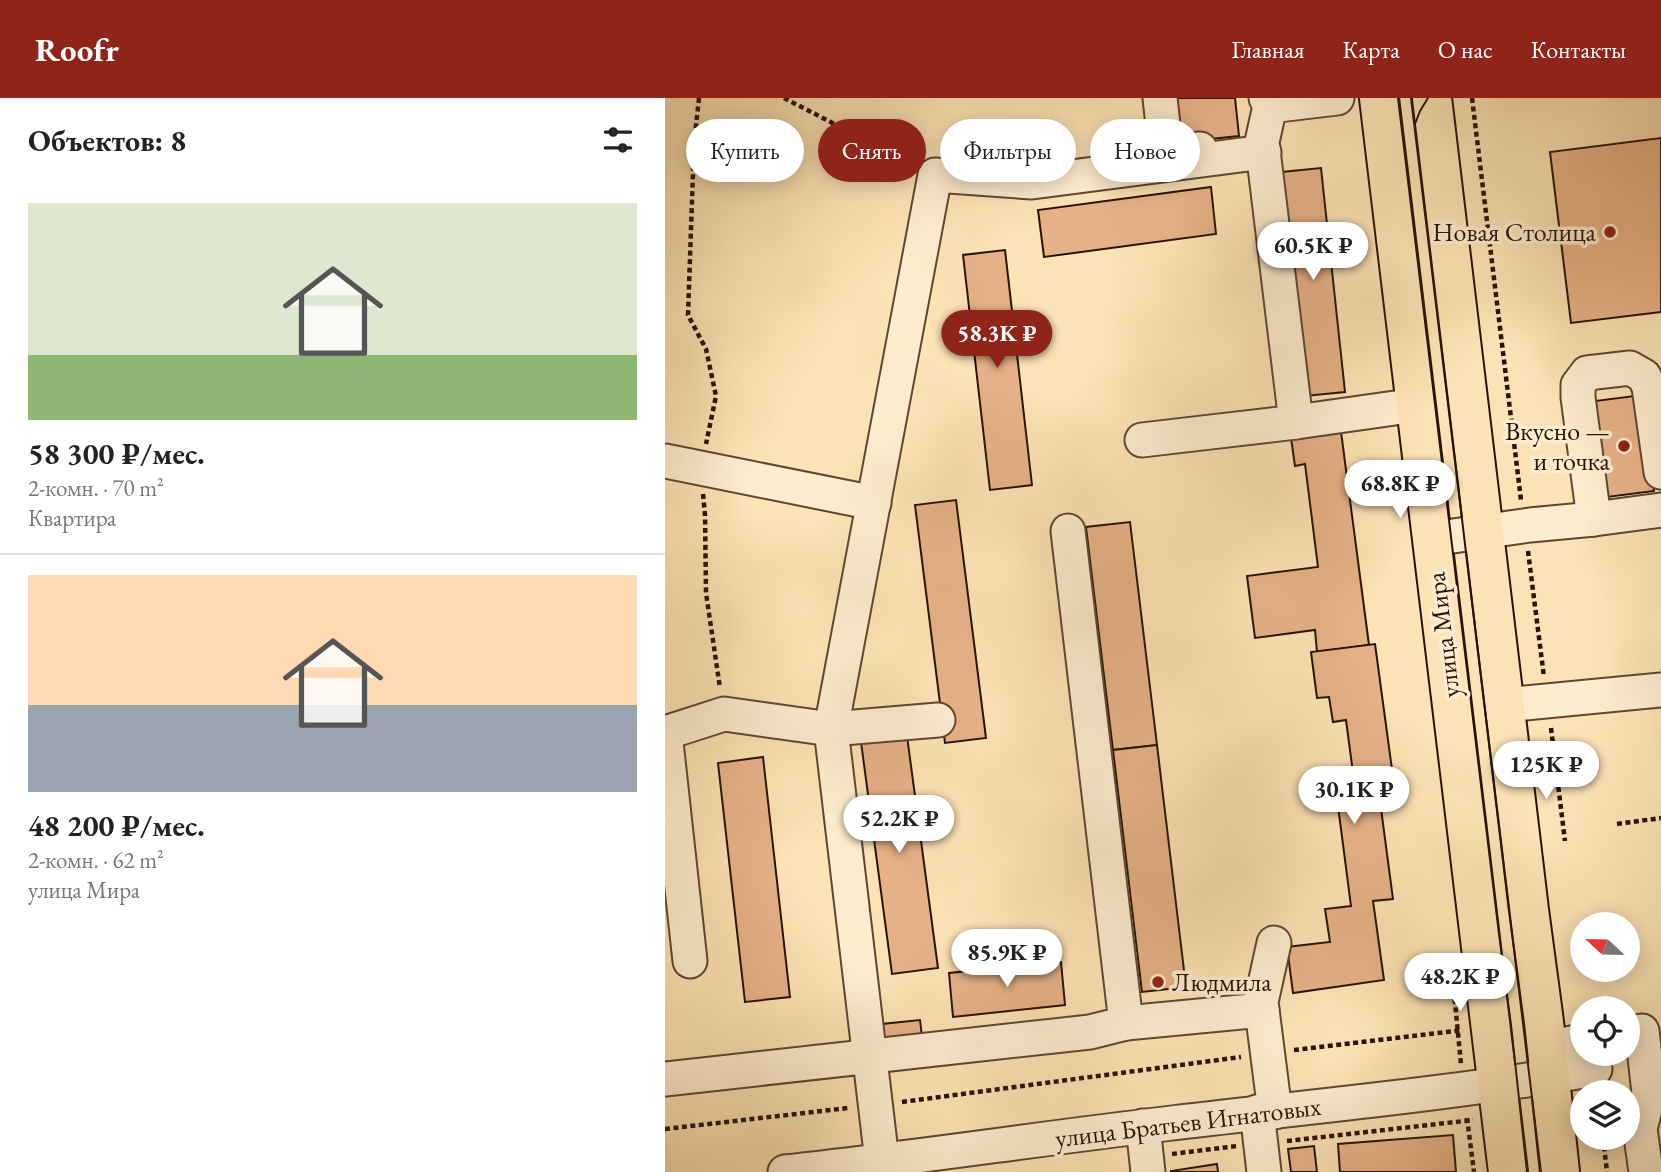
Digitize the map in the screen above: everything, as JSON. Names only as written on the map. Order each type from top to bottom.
[{"type":"main road","name":"улица Мира","points":[[1379,98],[1432,539],[1482,1102],[1508,1172]]},
{"type":"main road","name":"улица Мира","points":[[1432,98],[1544,1022],[1568,1059],[1560,1172]]},
{"type":"street","points":[[1160,98],[1166,152],[1263,147]]},
{"type":"street","points":[[1296,422],[1263,147],[1268,102],[1338,98]]},
{"type":"street","points":[[882,1161],[831,729],[935,175],[1032,182],[1263,147]]},
{"type":"street","points":[[1594,519],[1578,397],[1579,385],[1587,373],[1630,368],[1644,376],[1649,387],[1661,472]]},
{"type":"street","points":[[1142,440],[1416,405]]},
{"type":"street","points":[[665,461],[874,503]]},
{"type":"street","points":[[1432,539],[1661,510]]},
{"type":"street","points":[[1067,531],[1126,1023]]},
{"type":"street","points":[[1504,705],[1661,690]]},
{"type":"street","points":[[690,961],[665,733],[724,714],[831,729],[938,720]]},
{"type":"street","points":[[1264,1135],[1268,1054],[1261,1002],[1274,943]]},
{"type":"street","points":[[665,1079],[1090,1032],[1126,1023],[1262,1010]]},
{"type":"street","points":[[1640,1031],[1649,1093],[1640,1129],[1650,1157]]},
{"type":"street","name":"улица Братьев Игнатовых","points":[[785,1172],[882,1161],[1145,1152],[1264,1135],[1482,1102],[1568,1059]]},
{"type":"path","points":[[699,98],[694,144],[688,315],[705,349],[716,396],[701,468],[705,515],[706,593],[724,714]]},
{"type":"path","points":[[784,98],[935,175]]},
{"type":"path","points":[[1472,98],[1565,841]]},
{"type":"path","points":[[1617,824],[1661,818]]},
{"type":"path","points":[[1452,975],[1457,1030],[1482,1102],[1475,1172]]},
{"type":"path","points":[[665,1129],[876,1105],[1457,1030]]},
{"type":"path","points":[[1145,1152],[1482,1102]]},
{"type":"path","points":[[1604,1150],[1607,1172]]},
{"type":"building","points":[[1168,98],[1235,98],[1239,136],[1200,140],[1200,119],[1170,119]]},
{"type":"building","name":"Новая Столица","points":[[1661,138],[1661,312],[1571,323],[1550,152]]},
{"type":"building","points":[[1321,168],[1345,392],[1305,396],[1282,172]]},
{"type":"building","points":[[1211,187],[1216,234],[1044,257],[1038,210]]},
{"type":"building","points":[[1005,250],[1032,485],[990,490],[963,255]]},
{"type":"building","name":"Вкусно — и точка","points":[[1642,395],[1654,491],[1607,497],[1595,401]]},
{"type":"building","points":[[1340,424],[1369,645],[1317,652],[1315,630],[1255,638],[1247,576],[1318,567],[1305,464],[1295,466],[1290,431]]},
{"type":"building","points":[[956,500],[986,738],[945,743],[915,505]]},
{"type":"building","points":[[1130,522],[1157,745],[1113,750],[1086,527]]},
{"type":"building","points":[[1375,644],[1396,799],[1380,801],[1393,899],[1373,901],[1384,980],[1293,993],[1287,947],[1330,942],[1325,909],[1351,906],[1338,806],[1357,803],[1346,720],[1333,722],[1329,697],[1317,698],[1311,652]]},
{"type":"building","points":[[907,736],[938,968],[892,974],[861,742]]},
{"type":"building","points":[[1157,745],[1186,987],[1142,992],[1113,750]]},
{"type":"building","points":[[763,757],[790,997],[745,1002],[718,763]]},
{"type":"building","points":[[1061,962],[1065,1005],[953,1017],[949,973]]},
{"type":"building","points":[[920,1020],[922,1037],[884,1040],[882,1024]]},
{"type":"building","points":[[1453,1135],[1456,1172],[1340,1172],[1338,1144]]},
{"type":"building","points":[[1314,1146],[1317,1172],[1291,1172],[1288,1149]]},
{"type":"building","points":[[1217,1164],[1218,1172],[1171,1172],[1171,1171]]},
{"type":"tram line","points":[[1398,98],[1527,1172]]},
{"type":"tram line","points":[[1411,98],[1541,1172]]},
{"type":"tram line","points":[[1415,124],[1428,98]]},
{"type":"place","name":"Новая Столица","points":[[1610,232]]},
{"type":"place","name":"Вкусно — и точка","points":[[1624,446]]},
{"type":"place","name":"Людмила","points":[[1158,982]]}]
